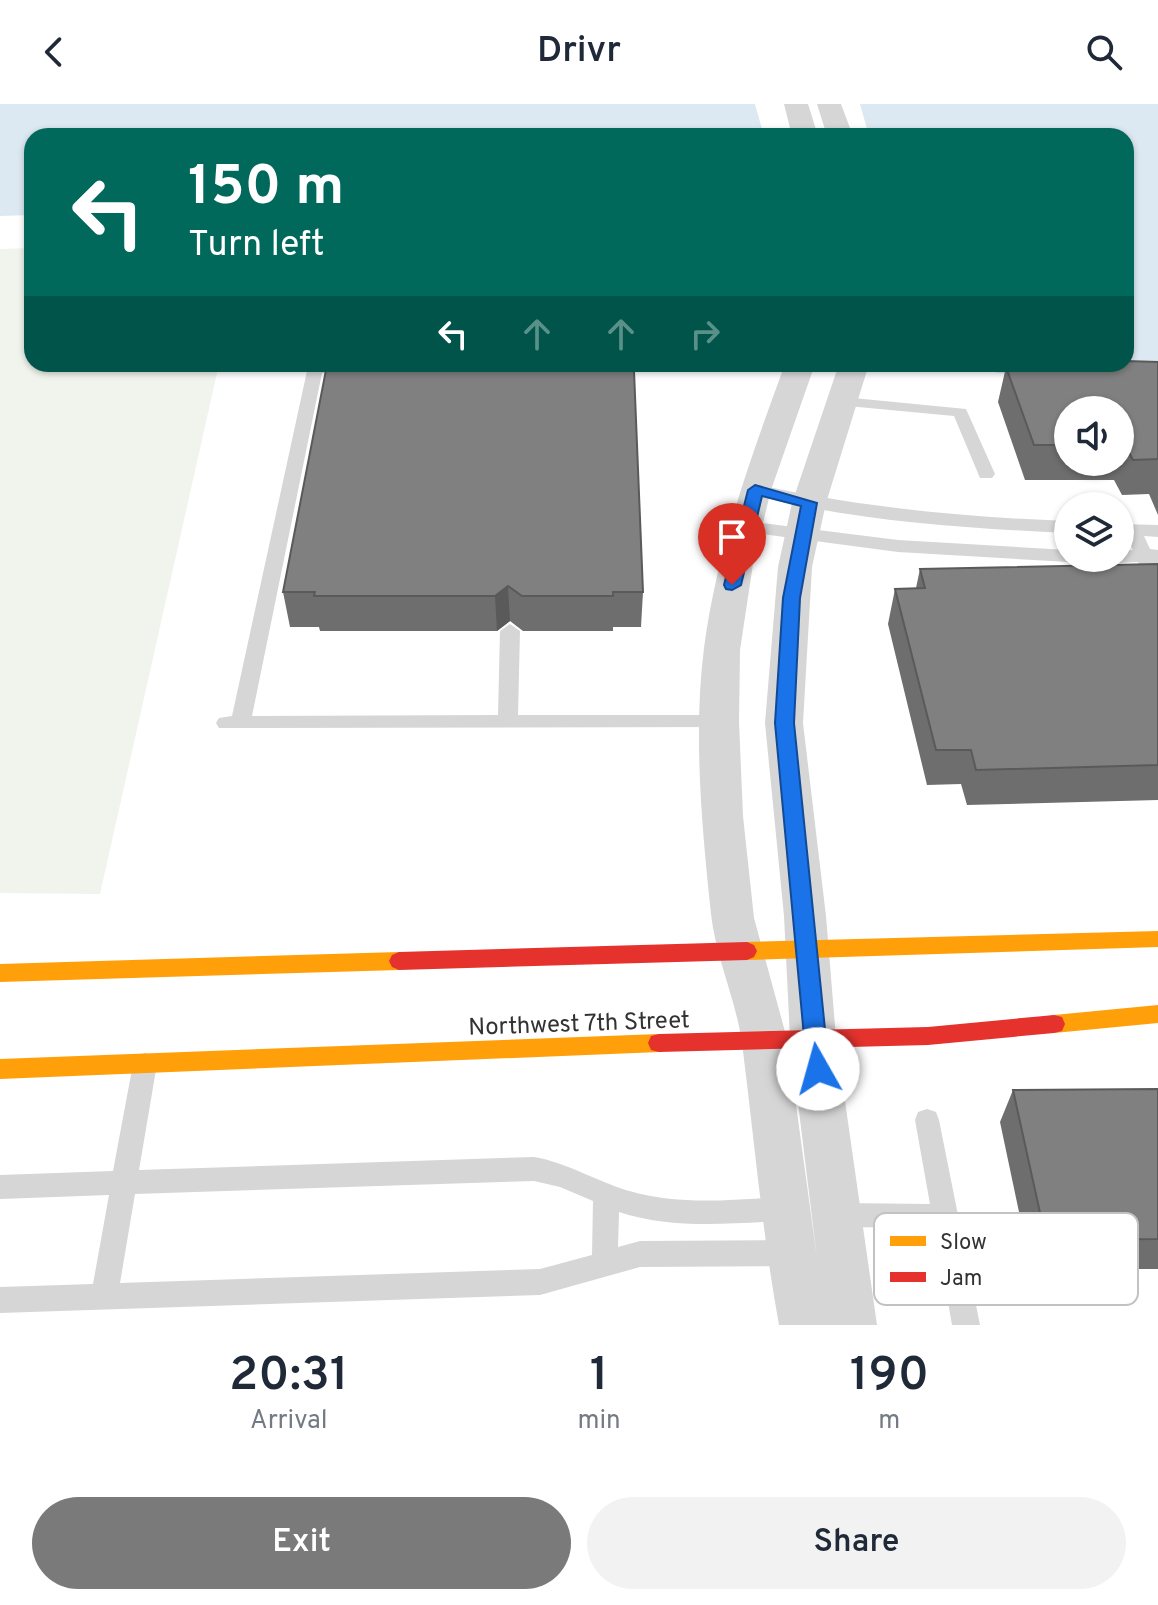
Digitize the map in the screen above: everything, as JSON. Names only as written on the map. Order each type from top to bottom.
[{"type":"main road","points":[[0,973],[1158,939]]},
{"type":"main road","name":"Northwest 7th Street","points":[[0,1069],[764,1039],[928,1036],[1158,1014]]},
{"type":"street","points":[[796,104],[803,128]]},
{"type":"street","points":[[829,104],[837,128]]},
{"type":"street","points":[[797,372],[745,527],[722,650],[720,722],[723,816],[733,918],[764,1039],[789,1231],[805,1325]]},
{"type":"street","points":[[851,1325],[839,1215],[813,1038],[808,948],[784,723],[788,638],[805,520],[852,372]]},
{"type":"lane","points":[[307,372],[233,723],[720,722]]},
{"type":"lane","points":[[843,402],[960,412],[986,474]]},
{"type":"lane","points":[[755,490],[805,520],[959,552],[1054,555]]},
{"type":"lane","points":[[745,527],[805,520],[944,521],[1054,526]]},
{"type":"lane","points":[[1134,530],[1158,531]]},
{"type":"lane","points":[[1134,538],[1151,556],[1158,585]]},
{"type":"lane","points":[[508,722],[510,631]]},
{"type":"lane","points":[[104,1297],[145,1064]]},
{"type":"lane","points":[[927,1120],[944,1213]]},
{"type":"lane","points":[[0,1187],[534,1169],[556,1171],[606,1196],[789,1231]]},
{"type":"lane","points":[[605,1262],[606,1196]]},
{"type":"lane","points":[[839,1215],[874,1215]]},
{"type":"lane","points":[[0,1300],[540,1282],[640,1254],[789,1231]]},
{"type":"lane","points":[[962,1305],[966,1325]]},
{"type":"shaded area","points":[[0,104],[755,104],[762,128],[24,128],[24,215],[0,216]]},
{"type":"shaded area","points":[[860,104],[1158,104],[1158,379],[995,372],[1134,372],[1134,128],[867,128]]},
{"type":"shaded area","points":[[24,248],[24,372],[217,372],[100,894],[0,893],[0,249]]},
{"type":"building","points":[[1134,361],[1158,362],[1158,459],[1134,460],[1134,396],[1054,396],[1054,445],[1034,445],[1008,372],[1134,372]]},
{"type":"building","points":[[326,372],[634,372],[643,592],[613,592],[613,596],[522,596],[508,586],[495,596],[314,596],[315,592],[283,592]]},
{"type":"building","points":[[1158,564],[1158,765],[976,770],[971,750],[936,750],[895,589],[925,588],[920,569],[1054,566],[1054,572],[1134,572],[1134,565]]},
{"type":"building","points":[[1158,1089],[1158,1239],[1138,1239],[1138,1213],[1040,1213],[1013,1090]]},
{"type":"traffic: slow","points":[[747,951],[1158,939]]},
{"type":"traffic: slow","points":[[0,973],[399,961]]},
{"type":"traffic: slow","points":[[1054,1024],[1158,1014]]},
{"type":"traffic: slow","points":[[0,1069],[659,1043]]},
{"type":"traffic: jam","points":[[399,961],[747,951]]},
{"type":"traffic: jam","points":[[659,1043],[928,1036],[1054,1024]]},
{"type":"route","points":[[732,585],[755,490],[809,503],[791,598],[784,723],[818,1069]]}]
